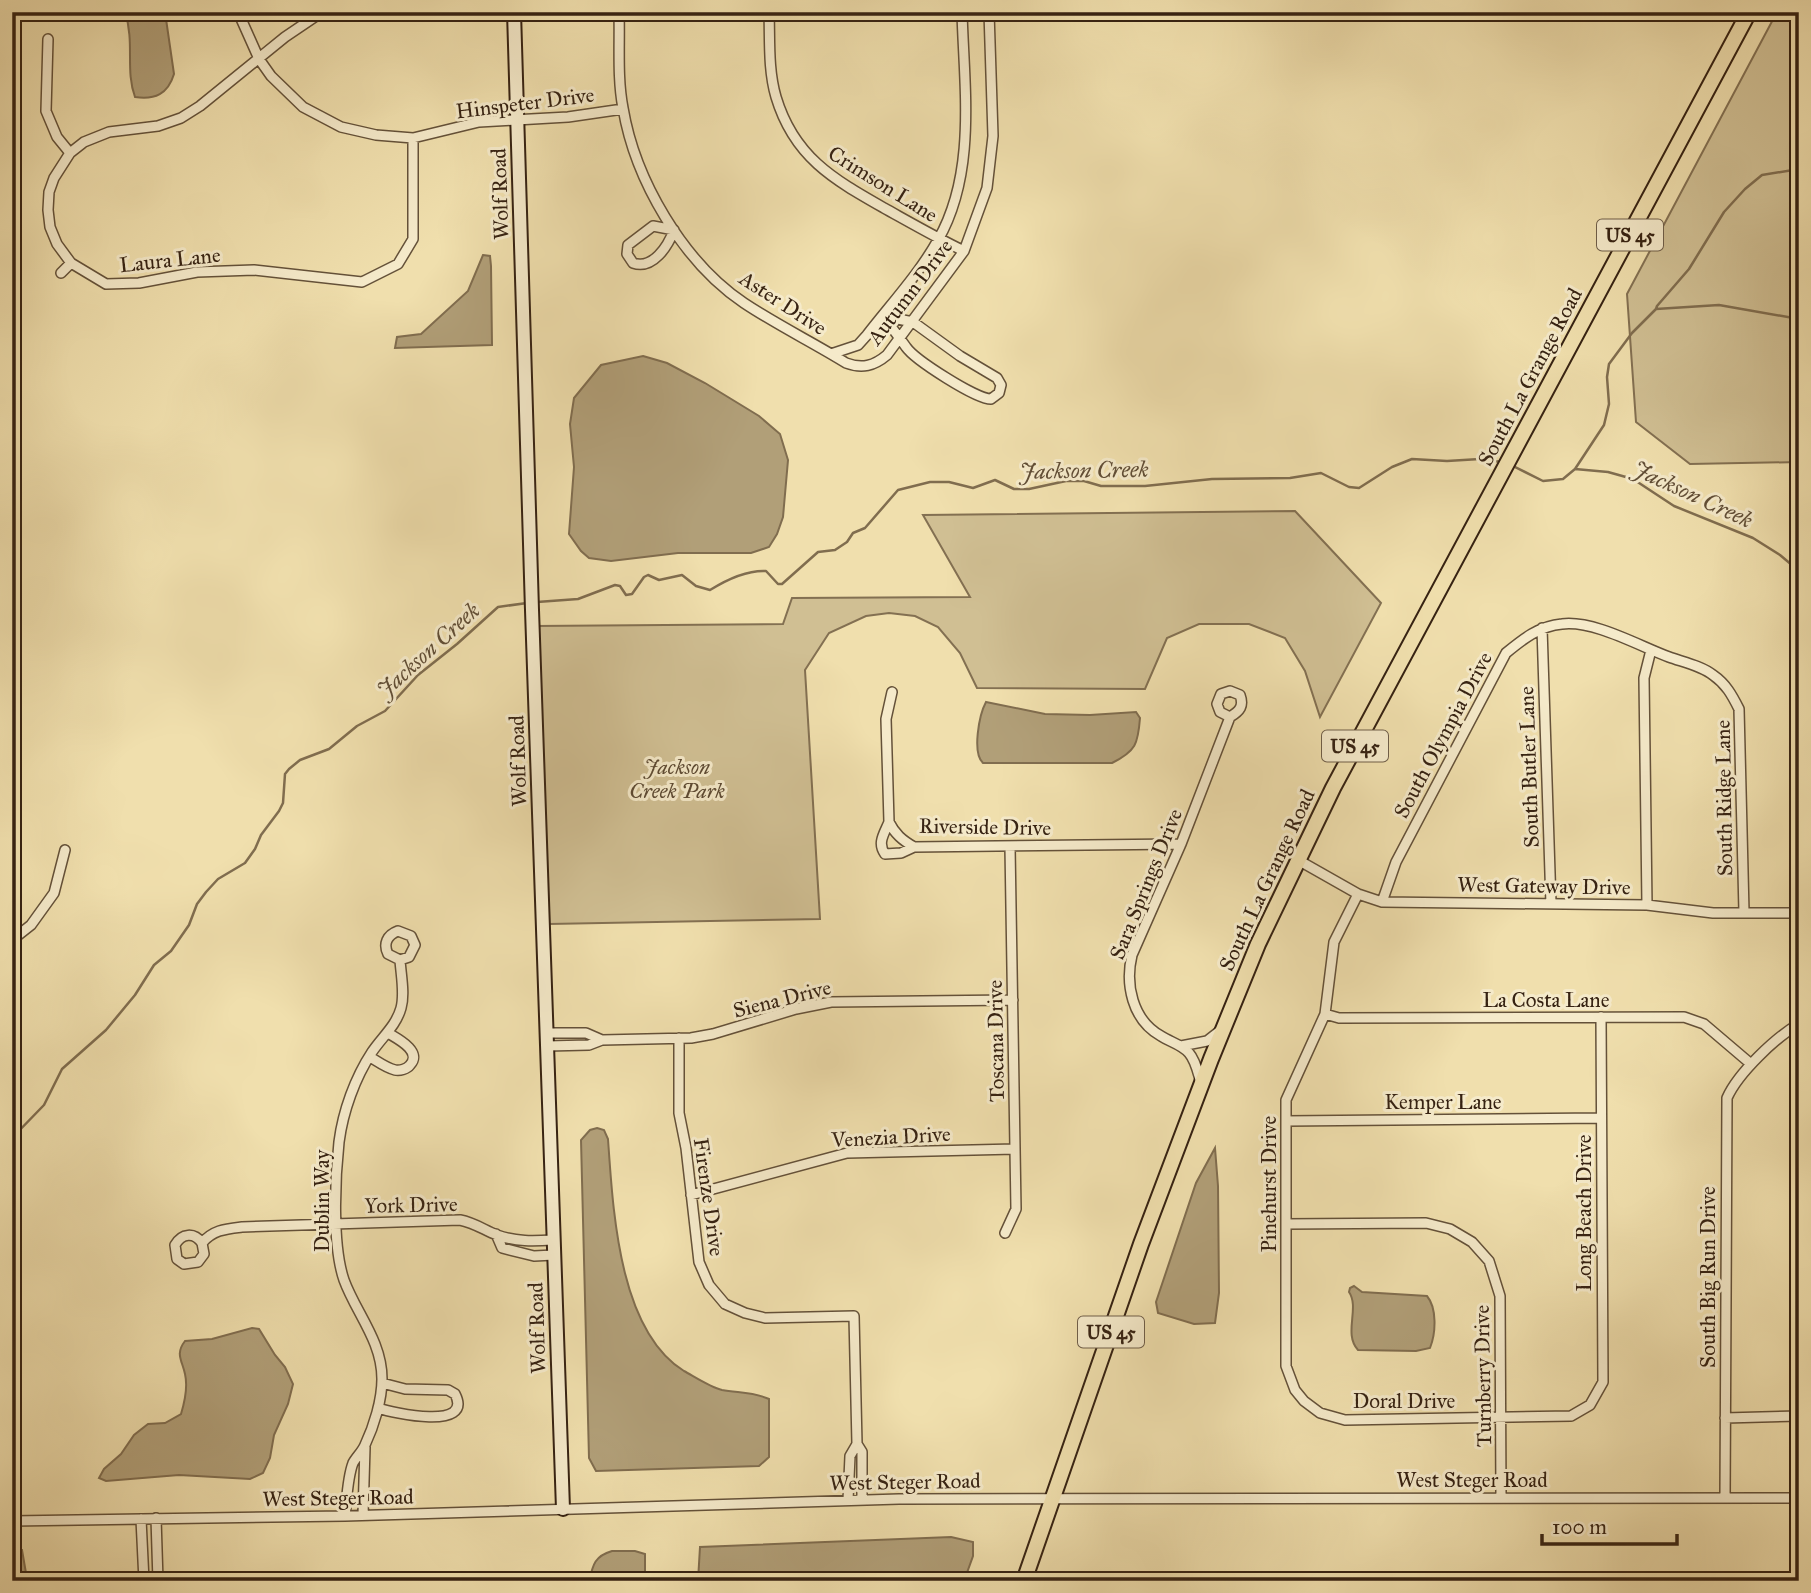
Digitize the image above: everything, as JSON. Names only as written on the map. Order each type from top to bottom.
[{"type":"main road","name":"Wolf Road","points":[[514,12],[531,610],[563,1509]]},
{"type":"main road","name":"South La Grange Road","points":[[1024,1581],[1137,1258],[1201,1085],[1258,944],[1333,788],[1749,12]]},
{"type":"street","name":"Hinspeter Drive","points":[[238,12],[259,59],[271,76],[303,107],[341,127],[376,135],[413,138],[479,122],[579,116],[622,108]]},
{"type":"street","name":"Laura Lane","points":[[322,12],[181,118],[158,126],[120,129],[97,135],[70,153],[54,177],[49,192],[50,227],[57,244],[71,263],[106,284],[139,283],[197,272],[254,270],[362,282],[398,264],[413,239],[413,138]]},
{"type":"street","name":"Aster Drive","points":[[619,12],[622,108],[649,189],[674,230],[706,270],[743,302],[831,354]]},
{"type":"street","name":"Crimson Lane","points":[[769,12],[770,62],[775,95],[788,127],[807,156],[841,183],[964,251]]},
{"type":"street","name":"Autumn Drive","points":[[831,354],[847,351],[858,345],[883,316],[939,239],[954,204],[964,153],[961,12]]},
{"type":"street","name":"Autumn Drive","points":[[831,354],[851,365],[868,366],[878,362],[887,355],[913,322],[964,251],[987,188],[992,153],[989,12]]},
{"type":"street","points":[[48,39],[46,111],[57,137],[70,153]]},
{"type":"street","points":[[653,226],[674,230],[667,248],[646,263],[637,264],[629,259],[627,249],[631,241],[653,226]]},
{"type":"street","points":[[61,273],[71,263]]},
{"type":"street","points":[[883,316],[913,322],[960,356],[997,378],[1001,385],[999,393],[991,399],[981,398],[948,379],[907,349],[901,337],[883,316]]},
{"type":"street","name":"South Olympia Drive","points":[[1382,902],[1396,862],[1506,653],[1525,636],[1542,628],[1561,624],[1577,624],[1598,629],[1651,650]]},
{"type":"street","name":"South Butler Lane","points":[[1542,628],[1551,904]]},
{"type":"street","points":[[1647,905],[1644,678],[1651,650]]},
{"type":"street","name":"South Ridge Lane","points":[[1651,650],[1711,673],[1729,689],[1739,709],[1744,912]]},
{"type":"street","name":"Riverside Drive","points":[[892,692],[886,719],[889,822],[902,841],[914,847],[1181,844]]},
{"type":"street","name":"Sara Springs Drive","points":[[1201,1085],[1195,1063],[1189,1053],[1158,1035],[1144,1022],[1135,1007],[1130,990],[1129,969],[1132,955],[1181,844],[1230,717]]},
{"type":"street","points":[[889,822],[881,840],[881,848],[885,854],[891,856],[914,847]]},
{"type":"street","name":"Toscana Drive","points":[[1005,1233],[1016,1209],[1010,847]]},
{"type":"street","points":[[12,940],[31,925],[54,893],[65,850]]},
{"type":"street","name":"West Gateway Drive","points":[[1298,860],[1358,894],[1382,902],[1647,905],[1682,911],[1799,913]]},
{"type":"street","name":"Pinehurst Drive","points":[[1304,1401],[1295,1390],[1286,1366],[1286,1101],[1325,1014],[1334,942],[1358,894]]},
{"type":"street","name":"Dublin Way","points":[[345,1516],[353,1464],[365,1446],[378,1408],[382,1383],[380,1358],[344,1278],[338,1252],[337,1171],[344,1113],[370,1057],[395,1024],[402,1006],[400,960]]},
{"type":"street","name":"Siena Drive","points":[[547,1046],[713,1034],[796,1009],[831,1002],[1013,1000]]},
{"type":"street","name":"La Costa Lane","points":[[1325,1014],[1339,1018],[1684,1017],[1704,1024],[1751,1064]]},
{"type":"street","name":"Long Beach Drive","points":[[1590,1405],[1603,1382],[1601,1017]]},
{"type":"street","name":"South Big Run Drive","points":[[1725,1498],[1727,1097],[1733,1085],[1751,1064],[1799,1024]]},
{"type":"street","points":[[1181,1046],[1206,1041],[1224,1028]]},
{"type":"street","points":[[370,1057],[393,1070],[410,1066],[412,1053],[388,1032]]},
{"type":"street","name":"Siena Drive","points":[[547,1033],[586,1034],[602,1040]]},
{"type":"street","name":"Firenze Drive","points":[[679,1038],[679,1113],[686,1148],[699,1262],[709,1285],[725,1304],[744,1313],[765,1318],[854,1316],[857,1444],[862,1452],[862,1500]]},
{"type":"street","name":"Kemper Lane","points":[[1286,1121],[1601,1118]]},
{"type":"street","name":"Venezia Drive","points":[[691,1195],[847,1153],[1015,1149]]},
{"type":"street","name":"York Drive","points":[[202,1243],[209,1235],[220,1230],[242,1227],[460,1220],[476,1223],[496,1234],[524,1241],[554,1240]]},
{"type":"street","name":"Turnberry Drive","points":[[1286,1224],[1426,1223],[1450,1230],[1472,1242],[1489,1261],[1500,1296],[1501,1498]]},
{"type":"street","name":"York Drive","points":[[496,1234],[502,1248],[534,1256],[554,1255]]},
{"type":"street","points":[[378,1408],[411,1415],[448,1416],[458,1407],[455,1394],[448,1390],[405,1388],[382,1383]]},
{"type":"street","name":"Doral Drive","points":[[1304,1401],[1320,1413],[1345,1420],[1572,1416],[1590,1405]]},
{"type":"street","points":[[1725,1418],[1799,1416]]},
{"type":"street","name":"Firenze Drive","points":[[848,1500],[850,1455],[857,1444]]},
{"type":"street","name":"Dublin Way","points":[[363,1515],[365,1446]]},
{"type":"street","name":"West Steger Road","points":[[12,1521],[345,1516],[848,1500],[1053,1497],[1799,1498]]},
{"type":"street","points":[[141,1518],[144,1581]]},
{"type":"street","points":[[156,1518],[158,1581]]},
{"type":"street","points":[[463,1581],[473,1578],[479,1581]]},
{"type":"green space","points":[[1777,12],[1799,12],[1799,462],[1690,464],[1636,422],[1627,294]]},
{"type":"green space","name":"Jackson Creek Park","points":[[1295,511],[1381,603],[1320,717],[1305,671],[1285,638],[1249,624],[1199,624],[1167,638],[1145,689],[977,688],[960,653],[938,627],[915,616],[889,613],[866,616],[829,633],[805,670],[820,919],[549,924],[535,626],[783,624],[792,598],[970,597],[923,515]]},
{"type":"shaded area","points":[[125,12],[165,12],[174,74],[164,91],[155,96],[135,97]]},
{"type":"shaded area","points":[[483,255],[490,256],[491,266],[492,345],[395,348],[397,337],[421,334],[468,291]]},
{"type":"shaded area","points":[[643,356],[667,363],[705,383],[759,416],[780,434],[788,460],[783,517],[769,547],[751,553],[678,553],[611,561],[589,558],[569,534],[574,467],[570,424],[574,398],[601,365]]},
{"type":"shaded area","points":[[986,702],[1045,714],[1136,712],[1140,718],[1138,734],[1131,750],[1112,763],[983,763],[977,743],[979,724]]},
{"type":"shaded area","points":[[590,1130],[604,1130],[608,1139],[623,1266],[632,1298],[645,1327],[662,1352],[684,1371],[717,1389],[769,1399],[769,1457],[759,1466],[596,1471],[589,1458],[581,1140]]},
{"type":"shaded area","points":[[1215,1148],[1219,1293],[1215,1323],[1194,1324],[1158,1313],[1156,1302],[1196,1183]]},
{"type":"shaded area","points":[[1354,1286],[1362,1292],[1427,1296],[1433,1307],[1434,1321],[1430,1348],[1416,1351],[1358,1350],[1351,1329],[1353,1306],[1349,1292]]},
{"type":"shaded area","points":[[252,1328],[259,1329],[285,1367],[293,1384],[263,1473],[250,1479],[179,1475],[106,1481],[99,1478],[134,1435],[148,1424],[165,1423],[181,1414],[186,1384],[180,1353],[185,1341],[212,1339]]},
{"type":"shaded area","points":[[951,1537],[973,1542],[973,1556],[964,1581],[846,1581],[823,1578],[817,1581],[698,1581],[700,1547]]},
{"type":"shaded area","points":[[12,1550],[22,1550],[26,1573],[12,1573]]},
{"type":"shaded area","points":[[612,1551],[645,1554],[645,1581],[589,1581],[596,1562],[602,1555]]},
{"type":"waterway","points":[[1511,465],[1543,481],[1563,479],[1575,469],[1604,425],[1609,404],[1609,364],[1632,333],[1689,269],[1724,212],[1745,189],[1762,175],[1799,169]]},
{"type":"waterway","points":[[1656,309],[1719,305],[1799,319]]},
{"type":"waterway","name":"Jackson Creek","points":[[537,602],[578,599],[615,585],[620,586],[626,595],[632,594],[648,575],[659,580],[682,575],[696,586],[710,590],[737,576],[766,571],[778,584],[782,584],[818,552],[835,550],[847,542],[853,533],[865,528],[898,490],[930,482],[949,482],[973,488],[995,480],[1014,489],[1029,489],[1066,481],[1084,481],[1101,486],[1145,486],[1212,479],[1290,478],[1321,473],[1349,487],[1359,488],[1392,467],[1412,459],[1480,459],[1502,462]]},
{"type":"waterway","name":"Jackson Creek","points":[[1575,469],[1608,472],[1633,479],[1674,506],[1753,538],[1799,571]]},
{"type":"waterway","name":"Jackson Creek","points":[[12,1138],[44,1105],[62,1069],[106,1030],[135,995],[154,965],[171,951],[189,925],[197,904],[206,892],[218,879],[245,863],[283,803],[285,774],[289,769],[300,760],[329,749],[357,726],[385,711],[418,675],[498,607],[527,603]]}]
